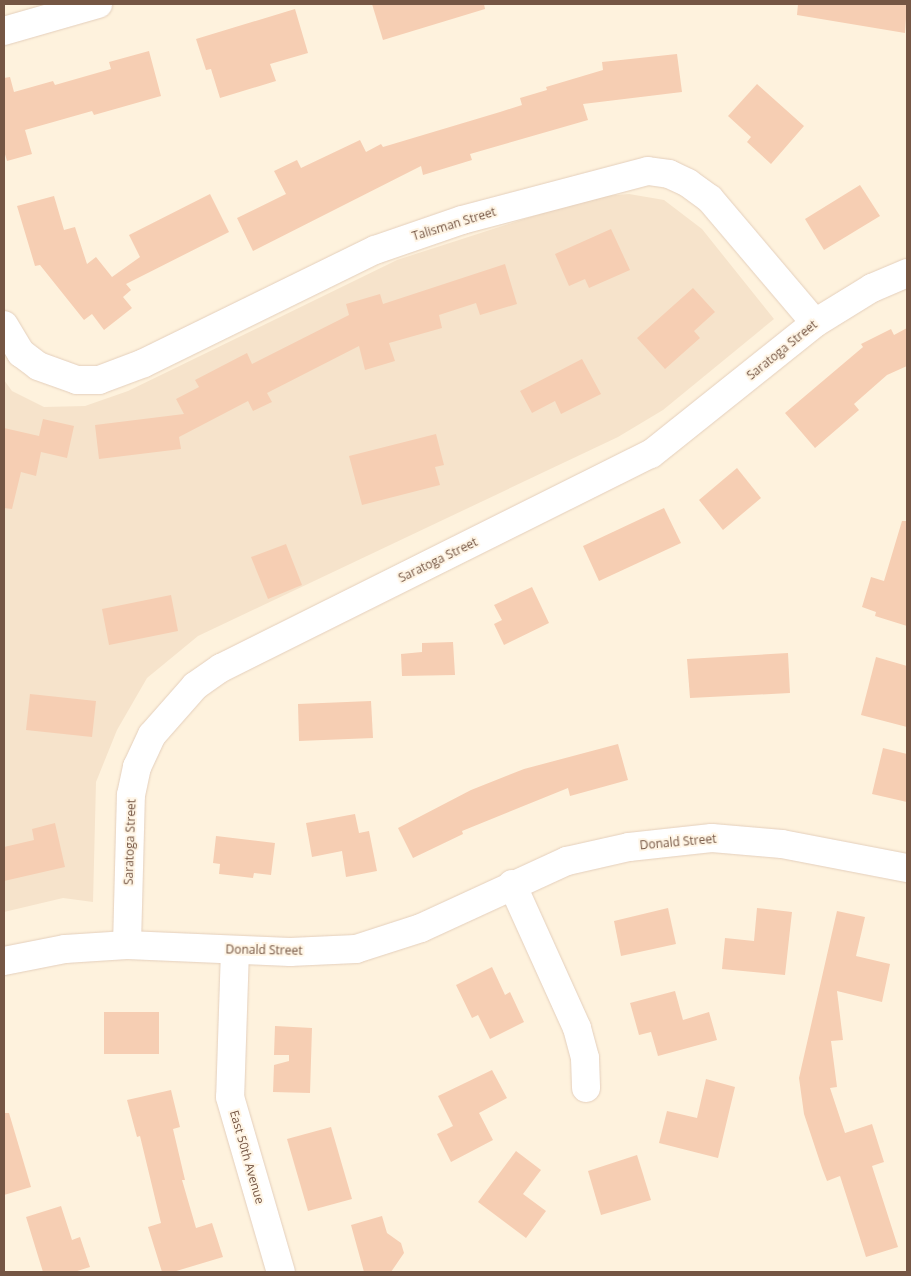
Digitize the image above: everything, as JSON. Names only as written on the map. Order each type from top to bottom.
[{"type":"street","points":[[4,31],[98,4]]},
{"type":"street","name":"Talisman Street","points":[[4,325],[21,354],[56,375],[77,380],[99,380],[120,374],[375,250],[462,220],[648,172],[682,180],[710,199],[815,323]]},
{"type":"street","name":"Saratoga Street","points":[[127,945],[131,795],[137,767],[152,736],[195,686],[221,668],[651,454],[815,323],[872,288],[907,273]]},
{"type":"street","name":"Donald Street","points":[[4,960],[65,949],[127,945],[290,952],[356,949],[421,928],[512,884],[568,862],[629,847],[712,838],[782,844],[907,868]]},
{"type":"street","points":[[512,884],[577,1028],[585,1058],[586,1088]]},
{"type":"street","name":"East 50th Avenue","points":[[235,950],[230,1097],[281,1272]]},
{"type":"shaded area","points":[[629,194],[664,200],[702,229],[774,319],[663,410],[618,437],[198,636],[147,678],[117,730],[96,782],[93,902],[63,898],[4,912],[4,380],[12,391],[44,407],[85,406],[128,391],[397,260],[592,197]]},
{"type":"building","points":[[372,4],[484,4],[485,9],[383,40]]},
{"type":"building","points":[[798,4],[907,4],[905,33],[797,15]]},
{"type":"building","points":[[295,9],[308,53],[270,64],[276,81],[220,98],[211,69],[206,70],[196,39]]},
{"type":"building","points":[[149,51],[161,96],[94,115],[92,111],[25,130],[32,154],[7,161],[4,151],[4,78],[10,77],[14,92],[53,81],[55,85],[111,69],[109,62]]},
{"type":"building","points":[[677,54],[682,92],[583,104],[588,120],[470,154],[472,160],[423,175],[421,166],[253,251],[237,218],[286,194],[274,171],[297,160],[301,168],[360,140],[366,152],[381,144],[383,147],[522,105],[520,98],[547,90],[546,87],[603,70],[602,62]]},
{"type":"building","points":[[757,84],[804,126],[771,164],[747,142],[751,137],[728,116]]},
{"type":"building","points":[[860,185],[880,216],[824,250],[805,219]]},
{"type":"building","points":[[210,194],[229,232],[126,284],[131,290],[123,297],[132,308],[104,330],[92,314],[84,320],[40,265],[35,266],[17,206],[54,196],[64,230],[75,227],[87,264],[96,257],[112,277],[140,257],[129,235]]},
{"type":"building","points":[[611,229],[630,270],[589,288],[585,279],[569,286],[555,254]]},
{"type":"building","points":[[505,264],[517,304],[480,315],[476,303],[439,315],[442,328],[389,343],[395,361],[365,370],[359,346],[267,393],[272,402],[253,411],[248,401],[179,437],[181,449],[99,459],[95,425],[184,414],[176,399],[199,387],[195,380],[247,353],[252,364],[349,315],[346,304],[380,294],[383,304]]},
{"type":"building","points":[[693,288],[715,312],[694,331],[700,338],[665,369],[637,338]]},
{"type":"building","points":[[907,328],[907,366],[887,375],[854,404],[859,410],[815,448],[785,413],[863,347],[861,344],[891,329],[894,335]]},
{"type":"building","points":[[582,359],[601,394],[561,414],[555,401],[532,413],[520,391]]},
{"type":"building","points":[[43,419],[74,426],[67,458],[41,452],[36,476],[21,472],[12,509],[4,508],[4,428],[39,436]]},
{"type":"building","points":[[436,434],[444,465],[435,467],[440,485],[362,505],[349,456]]},
{"type":"building","points":[[737,468],[761,498],[723,530],[699,500]]},
{"type":"building","points":[[664,508],[681,543],[599,581],[583,546]]},
{"type":"building","points":[[902,521],[907,521],[907,626],[875,616],[876,612],[862,607],[871,577],[884,581]]},
{"type":"building","points":[[286,544],[302,585],[268,599],[251,557]]},
{"type":"building","points":[[532,587],[549,623],[504,645],[494,624],[502,620],[494,605]]},
{"type":"building","points":[[171,595],[178,631],[109,645],[102,609]]},
{"type":"building","points":[[453,642],[455,675],[402,676],[401,654],[422,652],[422,643]]},
{"type":"building","points":[[788,653],[790,693],[690,698],[687,659]]},
{"type":"building","points":[[876,657],[907,666],[907,727],[861,715]]},
{"type":"building","points":[[30,694],[96,701],[92,737],[26,730]]},
{"type":"building","points":[[371,701],[373,738],[299,741],[298,704]]},
{"type":"building","points":[[618,744],[628,780],[570,796],[568,788],[462,831],[463,834],[413,858],[398,828],[471,790],[524,769]]},
{"type":"building","points":[[883,748],[907,754],[907,802],[872,794]]},
{"type":"building","points":[[355,814],[359,833],[369,831],[377,871],[346,877],[342,851],[312,857],[306,823]]},
{"type":"building","points":[[55,823],[65,867],[4,881],[4,847],[34,840],[32,829]]},
{"type":"building","points":[[216,836],[275,843],[271,875],[254,873],[253,878],[219,874],[220,864],[213,863]]},
{"type":"building","points":[[668,908],[676,944],[621,956],[614,921]]},
{"type":"building","points":[[757,908],[792,912],[785,975],[722,969],[725,938],[754,941]]},
{"type":"building","points":[[837,911],[865,917],[856,956],[890,964],[882,1002],[837,991],[843,1040],[831,1041],[837,1087],[830,1088],[845,1133],[872,1124],[884,1162],[872,1166],[898,1247],[866,1257],[840,1176],[827,1181],[822,1168],[804,1114],[799,1078]]},
{"type":"building","points":[[492,967],[505,995],[510,992],[524,1022],[490,1039],[478,1015],[472,1018],[456,985]]},
{"type":"building","points":[[675,991],[683,1020],[709,1012],[717,1040],[658,1056],[651,1032],[639,1035],[630,1003]]},
{"type":"building","points":[[104,1012],[159,1012],[159,1054],[104,1054]]},
{"type":"building","points":[[275,1026],[312,1028],[310,1093],[273,1092],[274,1065],[289,1061],[289,1055],[274,1055]]},
{"type":"building","points":[[492,1070],[507,1098],[479,1113],[493,1140],[451,1162],[437,1134],[453,1126],[438,1096]]},
{"type":"building","points":[[706,1079],[735,1087],[718,1158],[659,1143],[667,1111],[697,1118]]},
{"type":"building","points":[[171,1090],[180,1127],[173,1129],[185,1180],[182,1180],[196,1228],[212,1223],[223,1257],[173,1272],[162,1272],[148,1227],[161,1223],[140,1136],[137,1137],[127,1100]]},
{"type":"building","points":[[4,1113],[9,1113],[31,1187],[4,1195]]},
{"type":"building","points":[[331,1127],[352,1199],[308,1211],[287,1139]]},
{"type":"building","points":[[516,1151],[541,1170],[523,1194],[546,1211],[526,1238],[478,1202]]},
{"type":"building","points":[[637,1155],[651,1200],[601,1215],[588,1171]]},
{"type":"building","points":[[61,1206],[72,1240],[80,1237],[90,1267],[74,1272],[43,1272],[26,1217]]},
{"type":"building","points":[[382,1216],[387,1233],[401,1243],[404,1253],[391,1272],[364,1272],[351,1225]]}]
